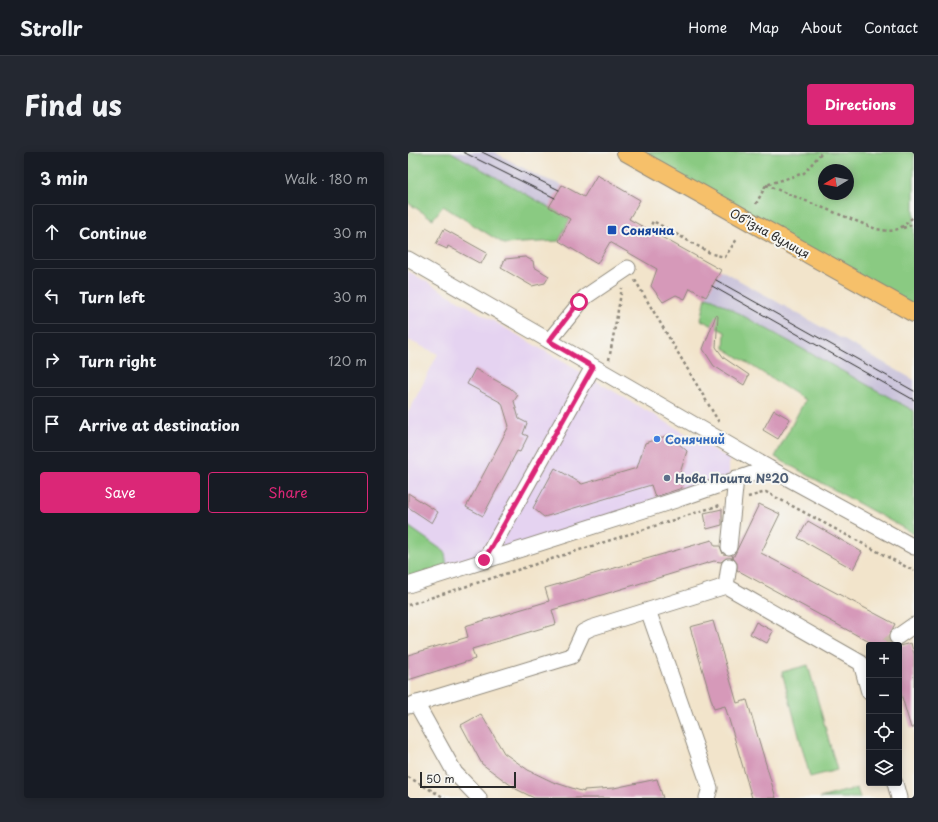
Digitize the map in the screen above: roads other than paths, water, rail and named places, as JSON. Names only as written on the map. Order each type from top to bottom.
[{"type":"main road","name":"Обʼїзна вулиця","points":[[626,152],[914,313]]},
{"type":"street","points":[[408,259],[769,468],[914,547]]},
{"type":"street","points":[[549,341],[585,296],[628,268]]},
{"type":"street","points":[[484,560],[600,370]]},
{"type":"street","points":[[408,584],[679,499],[736,478],[769,468]]},
{"type":"street","points":[[729,547],[736,478]]},
{"type":"street","points":[[726,586],[729,566]]},
{"type":"street","points":[[479,798],[455,773],[412,704],[572,656],[583,632],[591,628],[648,610],[726,586],[865,661],[867,678]]},
{"type":"street","points":[[648,610],[710,788],[707,798]]},
{"type":"street","points":[[897,637],[914,625]]},
{"type":"street","points":[[896,786],[899,798]]},
{"type":"tunnel","points":[[891,642],[897,637]]},
{"type":"tram line","points":[[463,152],[555,198]]},
{"type":"tram line","points":[[482,152],[559,190]]},
{"type":"tram line","points":[[716,280],[914,391]]},
{"type":"tram line","points":[[712,286],[914,400]]},
{"type":"place","name":"Сонячна","points":[[612,230]]},
{"type":"place","name":"Сонячний","points":[[657,439]]},
{"type":"place","name":"Нова Пошта №20","points":[[667,478]]}]
